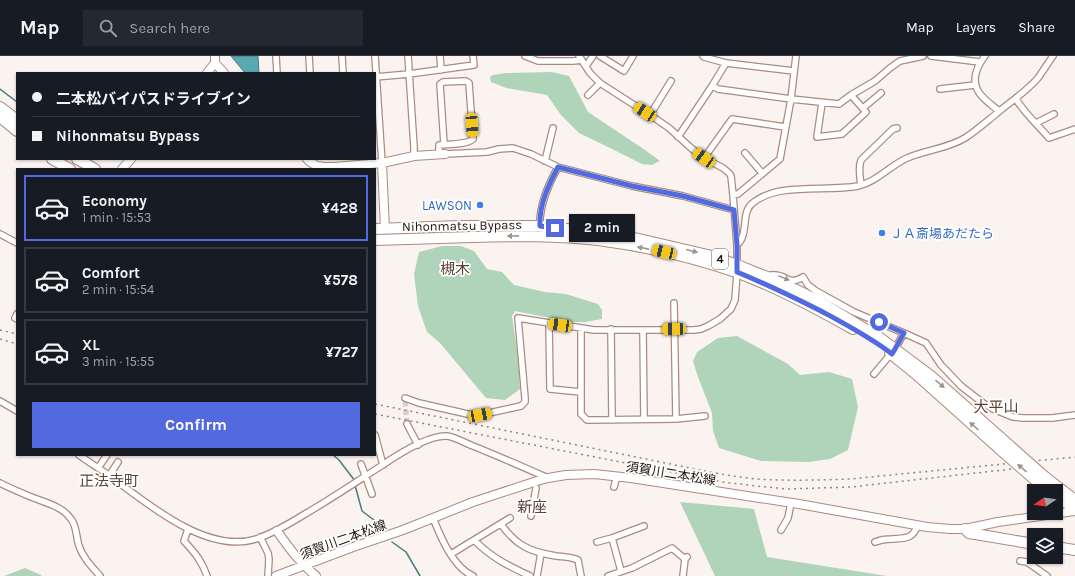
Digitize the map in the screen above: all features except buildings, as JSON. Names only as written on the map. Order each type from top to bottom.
[{"type":"highway","points":[[0,107],[16,119]]},
{"type":"highway","points":[[0,117],[16,130]]},
{"type":"highway","points":[[0,126],[16,137]]},
{"type":"highway","points":[[54,160],[70,168]]},
{"type":"highway","points":[[58,160],[70,168]]},
{"type":"highway","points":[[79,160],[93,168]]},
{"type":"highway","name":"Nihonmatsu Bypass","points":[[380,229],[461,226],[540,226],[639,239],[712,256],[828,315],[894,352]]},
{"type":"highway","name":"Nihonmatsu Bypass","points":[[376,240],[517,236],[563,237],[598,240],[674,255],[764,276],[817,300],[880,338],[916,374],[1007,449],[1045,484]]},
{"type":"highway","name":"Nihonmatsu Bypass","points":[[1063,497],[1073,504]]},
{"type":"highway","points":[[1063,499],[1073,504]]},
{"type":"highway","points":[[964,529],[969,533],[1027,543]]},
{"type":"highway","points":[[1063,548],[1075,550]]},
{"type":"main road","points":[[208,72],[215,60],[223,72]]},
{"type":"main road","points":[[308,160],[317,166],[324,167],[350,163],[382,163],[414,156],[442,154]]},
{"type":"main road","points":[[123,168],[130,160]]},
{"type":"main road","points":[[380,229],[382,163]]},
{"type":"main road","name":"須賀川二本松線","points":[[276,576],[403,530],[473,502],[548,478],[566,475],[594,474],[617,476],[950,529],[964,529],[1073,504]]},
{"type":"main road","points":[[277,531],[289,549],[316,576]]},
{"type":"street","points":[[276,56],[277,72]]},
{"type":"street","points":[[309,56],[310,72]]},
{"type":"street","points":[[342,56],[343,72]]},
{"type":"street","points":[[375,56],[376,72]]},
{"type":"street","points":[[408,56],[414,156]]},
{"type":"street","points":[[440,56],[441,70]]},
{"type":"street","points":[[382,163],[376,77],[474,66],[473,56]]},
{"type":"street","points":[[404,398],[419,403],[472,415],[480,415],[521,406],[525,402],[518,318],[581,328],[611,330],[701,329],[720,319],[731,309],[735,300],[737,245],[733,195],[729,173],[723,168],[704,158],[678,138],[669,128],[600,83],[590,73],[580,58],[573,61],[552,58],[538,61],[525,56]]},
{"type":"street","points":[[586,66],[592,56]]},
{"type":"street","points":[[600,56],[624,71],[633,56]]},
{"type":"street","points":[[703,56],[726,62],[794,71]]},
{"type":"street","points":[[733,195],[738,194],[780,159],[791,99],[796,56]]},
{"type":"street","points":[[712,86],[718,89],[839,104],[875,81],[900,61],[923,56]]},
{"type":"street","points":[[931,56],[952,57],[980,62]]},
{"type":"street","points":[[985,56],[980,62],[975,77],[975,85],[977,90],[984,98],[999,111]]},
{"type":"street","points":[[737,245],[742,238],[748,207],[753,202],[768,194],[782,191],[846,187],[866,184],[908,158],[946,146],[965,138],[1016,99],[1037,79],[1053,56]]},
{"type":"street","points":[[678,138],[726,62]]},
{"type":"street","points":[[444,144],[440,84],[443,82],[466,80],[469,83],[473,139],[470,142],[439,145],[442,154],[487,152],[498,149],[513,148],[531,154],[558,167],[632,186],[683,196],[734,210]]},
{"type":"street","points":[[650,115],[671,81]]},
{"type":"street","points":[[588,95],[600,83]]},
{"type":"street","points":[[940,89],[975,85]]},
{"type":"street","points":[[863,108],[881,93]]},
{"type":"street","points":[[822,103],[817,137],[842,134],[866,112],[851,95]]},
{"type":"street","points":[[1016,99],[1028,116],[1049,138],[1075,129]]},
{"type":"street","points":[[1036,123],[1054,114]]},
{"type":"street","points":[[704,158],[732,119],[785,127]]},
{"type":"street","points":[[545,161],[553,128]]},
{"type":"street","points":[[861,185],[859,172],[861,160],[894,129],[897,128]]},
{"type":"street","points":[[745,153],[762,173]]},
{"type":"street","points":[[540,226],[540,218],[547,187],[558,167]]},
{"type":"street","points":[[0,234],[16,242]]},
{"type":"street","points":[[764,276],[776,274],[790,280],[798,280],[803,277],[808,285],[816,291],[841,305],[926,344],[941,365],[961,386],[993,409],[1013,417],[1023,418],[1052,418],[1075,415]]},
{"type":"street","points":[[674,303],[676,419]]},
{"type":"street","points":[[549,323],[550,389],[581,392]]},
{"type":"street","points":[[581,328],[582,414],[587,420],[676,419],[705,416]]},
{"type":"street","points":[[611,330],[612,420]]},
{"type":"street","points":[[643,330],[644,420]]},
{"type":"street","points":[[874,374],[894,352],[904,333]]},
{"type":"street","points":[[0,401],[16,409]]},
{"type":"street","points":[[407,424],[418,445]]},
{"type":"street","points":[[80,456],[176,523],[206,536],[222,540],[241,541],[255,540],[277,531],[383,465],[418,445],[437,437],[449,436],[548,478]]},
{"type":"street","points":[[376,439],[383,465]]},
{"type":"street","points":[[98,468],[106,456]]},
{"type":"street","points":[[109,476],[118,462]]},
{"type":"street","points":[[361,464],[372,494]]},
{"type":"street","points":[[614,487],[617,476]]},
{"type":"street","points":[[0,483],[56,506],[70,517],[74,524],[82,553],[100,576]]},
{"type":"street","points":[[531,516],[536,488]]},
{"type":"street","points":[[781,530],[788,518],[791,503]]},
{"type":"street","points":[[433,518],[440,535],[457,564],[465,574],[473,576]]},
{"type":"street","points":[[451,554],[510,518]]},
{"type":"street","points":[[501,524],[515,541],[530,549],[541,553],[578,560],[581,576]]},
{"type":"street","points":[[875,542],[908,537],[916,532],[918,525]]},
{"type":"street","points":[[597,542],[644,526]]},
{"type":"street","points":[[188,529],[184,542],[202,562],[208,576]]},
{"type":"street","points":[[260,538],[268,553],[268,576]]},
{"type":"street","points":[[612,538],[621,571]]},
{"type":"street","points":[[474,540],[490,555],[504,564],[530,576]]},
{"type":"street","points":[[608,576],[644,562],[672,548],[686,558],[683,576]]},
{"type":"street","points":[[537,576],[541,553]]},
{"type":"street","points":[[1020,561],[1027,562],[1047,576]]},
{"type":"green space","points":[[552,72],[569,76],[588,112],[660,161],[652,165],[642,164],[579,133],[561,115],[547,95],[506,88],[491,82],[490,77],[493,75],[506,73]]},
{"type":"green space","points":[[442,246],[461,246],[474,251],[487,269],[502,272],[514,285],[545,292],[566,294],[598,304],[602,310],[602,319],[585,322],[571,322],[515,311],[512,316],[518,357],[520,389],[505,400],[486,398],[440,343],[427,332],[418,306],[414,274],[419,252]]},
{"type":"green space","points":[[737,336],[788,364],[800,375],[829,372],[852,379],[858,407],[848,450],[830,459],[808,462],[761,461],[719,448],[713,431],[712,413],[693,361],[697,352],[718,338]]},
{"type":"green space","points":[[680,502],[754,509],[767,557],[887,576],[715,576]]},
{"type":"green space","points":[[25,568],[41,576],[4,576]]},
{"type":"water","points":[[231,56],[258,56],[259,72],[244,72]]},
{"type":"waterway","points":[[0,89],[16,101]]},
{"type":"waterway","points":[[334,456],[355,481]]},
{"type":"waterway","points":[[355,485],[362,511],[374,520],[381,530]]},
{"type":"waterway","points":[[392,542],[406,552],[420,576]]},
{"type":"tunnel","points":[[405,401],[407,424]]},
{"type":"railway","points":[[0,330],[16,334]]},
{"type":"railway","points":[[0,339],[16,344]]},
{"type":"railway","points":[[376,404],[733,476],[757,479],[850,479],[1075,457]]},
{"type":"railway","points":[[376,414],[723,482],[788,489],[851,487],[1021,468]]},
{"type":"place","name":"LAWSON","points":[[480,205]]},
{"type":"place","name":"ＪＡ斎場あだたら","points":[[882,233]]},
{"type":"district","name":"槻木","points":[[455,269]]},
{"type":"district","name":"大平山","points":[[996,407]]},
{"type":"district","name":"正法寺町","points":[[109,481]]},
{"type":"district","name":"新座","points":[[532,507]]},
{"type":"route","points":[[555,228],[540,226],[540,218],[547,187],[558,167],[632,186],[683,196],[734,210],[737,245],[737,272],[786,293],[828,315],[859,332],[892,354],[904,333],[879,322]]}]
